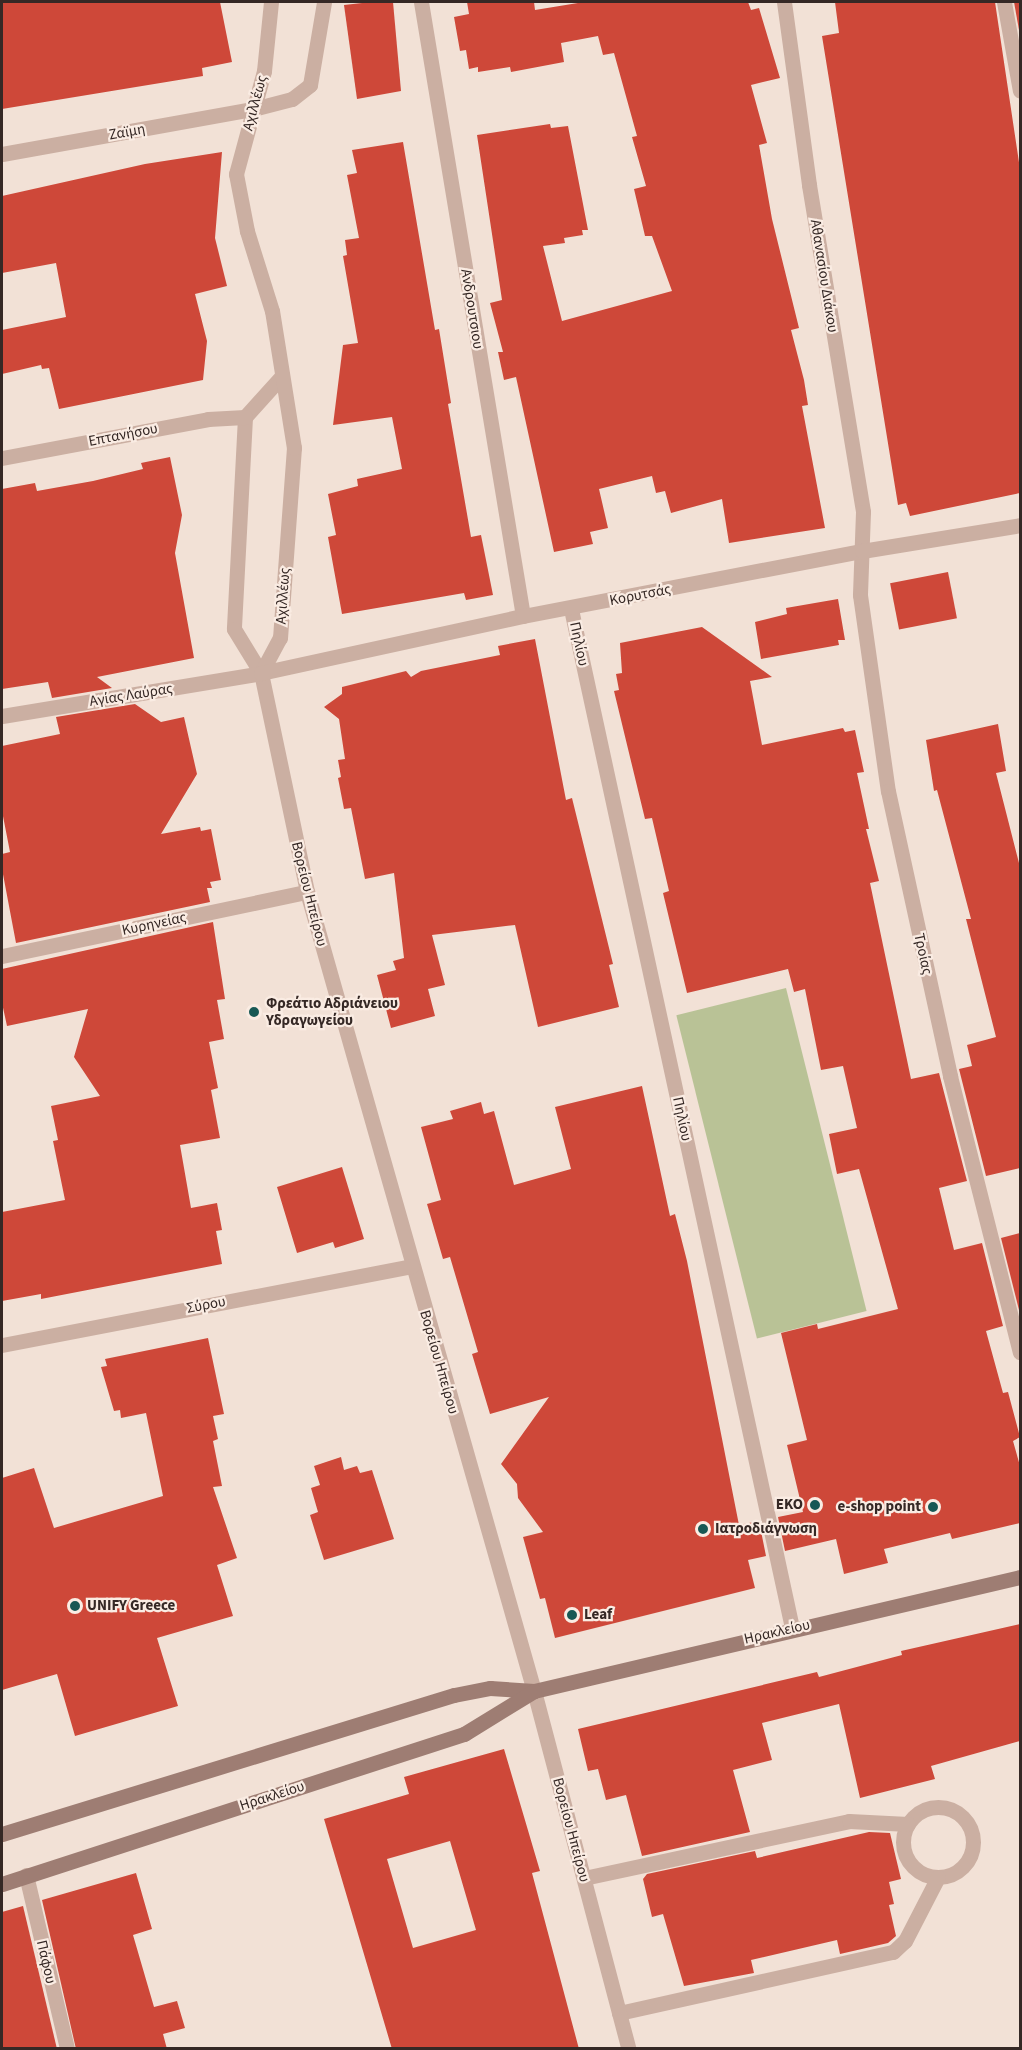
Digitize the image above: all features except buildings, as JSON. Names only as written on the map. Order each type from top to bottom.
[{"type":"main road","name":"Ηρακλείου","points":[[2,1834],[454,1695],[490,1688],[534,1691],[792,1628],[1020,1577]]},
{"type":"main road","name":"Ηρακλείου","points":[[2,1884],[464,1734],[534,1691]]},
{"type":"street","name":"Αχιλλέως","points":[[261,673],[280,638],[294,448],[272,311],[247,231],[236,174],[264,71],[271,2]]},
{"type":"street","name":"Ζαϊμη","points":[[2,154],[253,109],[292,99],[310,85],[324,2]]},
{"type":"street","name":"Ανδρουτσιου","points":[[421,2],[523,616]]},
{"type":"street","name":"Αθανασίου Διάκου","points":[[784,2],[809,185],[863,512],[862,550]]},
{"type":"street","points":[[1004,2],[1020,92]]},
{"type":"street","points":[[261,673],[234,629],[245,417],[281,377]]},
{"type":"street","name":"Επτανήσου","points":[[2,458],[208,419],[245,417]]},
{"type":"street","name":"Κορυτσάς","points":[[261,673],[523,616],[571,609],[862,550],[1020,525]]},
{"type":"street","name":"Τροίας","points":[[862,550],[860,595],[888,791],[950,1076],[1020,1352]]},
{"type":"street","name":"Πηλίου","points":[[571,609],[792,1628]]},
{"type":"street","name":"Αγίας Λαύρας","points":[[2,716],[261,673]]},
{"type":"street","name":"Βορείου Ηπείρου","points":[[261,673],[307,892],[411,1266],[534,1691],[628,2049]]},
{"type":"street","name":"Κυρηνείας","points":[[2,956],[307,892]]},
{"type":"street","name":"Σύρου","points":[[2,1345],[411,1266]]},
{"type":"street","points":[[938,1807],[950,1809],[968,1824],[973,1848],[968,1860],[960,1869],[938,1877],[915,1869],[908,1860],[903,1836],[908,1824],[916,1815],[938,1807]]},
{"type":"street","points":[[584,1878],[849,1821],[908,1824]]},
{"type":"street","name":"Πάφου","points":[[26,1875],[67,2049]]},
{"type":"street","points":[[619,2013],[893,1952],[905,1941],[938,1877]]},
{"type":"green space","points":[[786,988],[867,1311],[757,1338],[676,1015]]},
{"type":"place","name":"Φρεάτιο Αδριάνειου Υδραγωγείου","points":[[254,1012]]},
{"type":"place","name":"EKO","points":[[815,1505]]},
{"type":"place","name":"e-shop point","points":[[933,1507]]},
{"type":"place","name":"Ιατροδιάγνωση","points":[[703,1529]]},
{"type":"place","name":"UNIFY Greece","points":[[75,1606]]},
{"type":"place","name":"Leaf","points":[[572,1615]]}]
